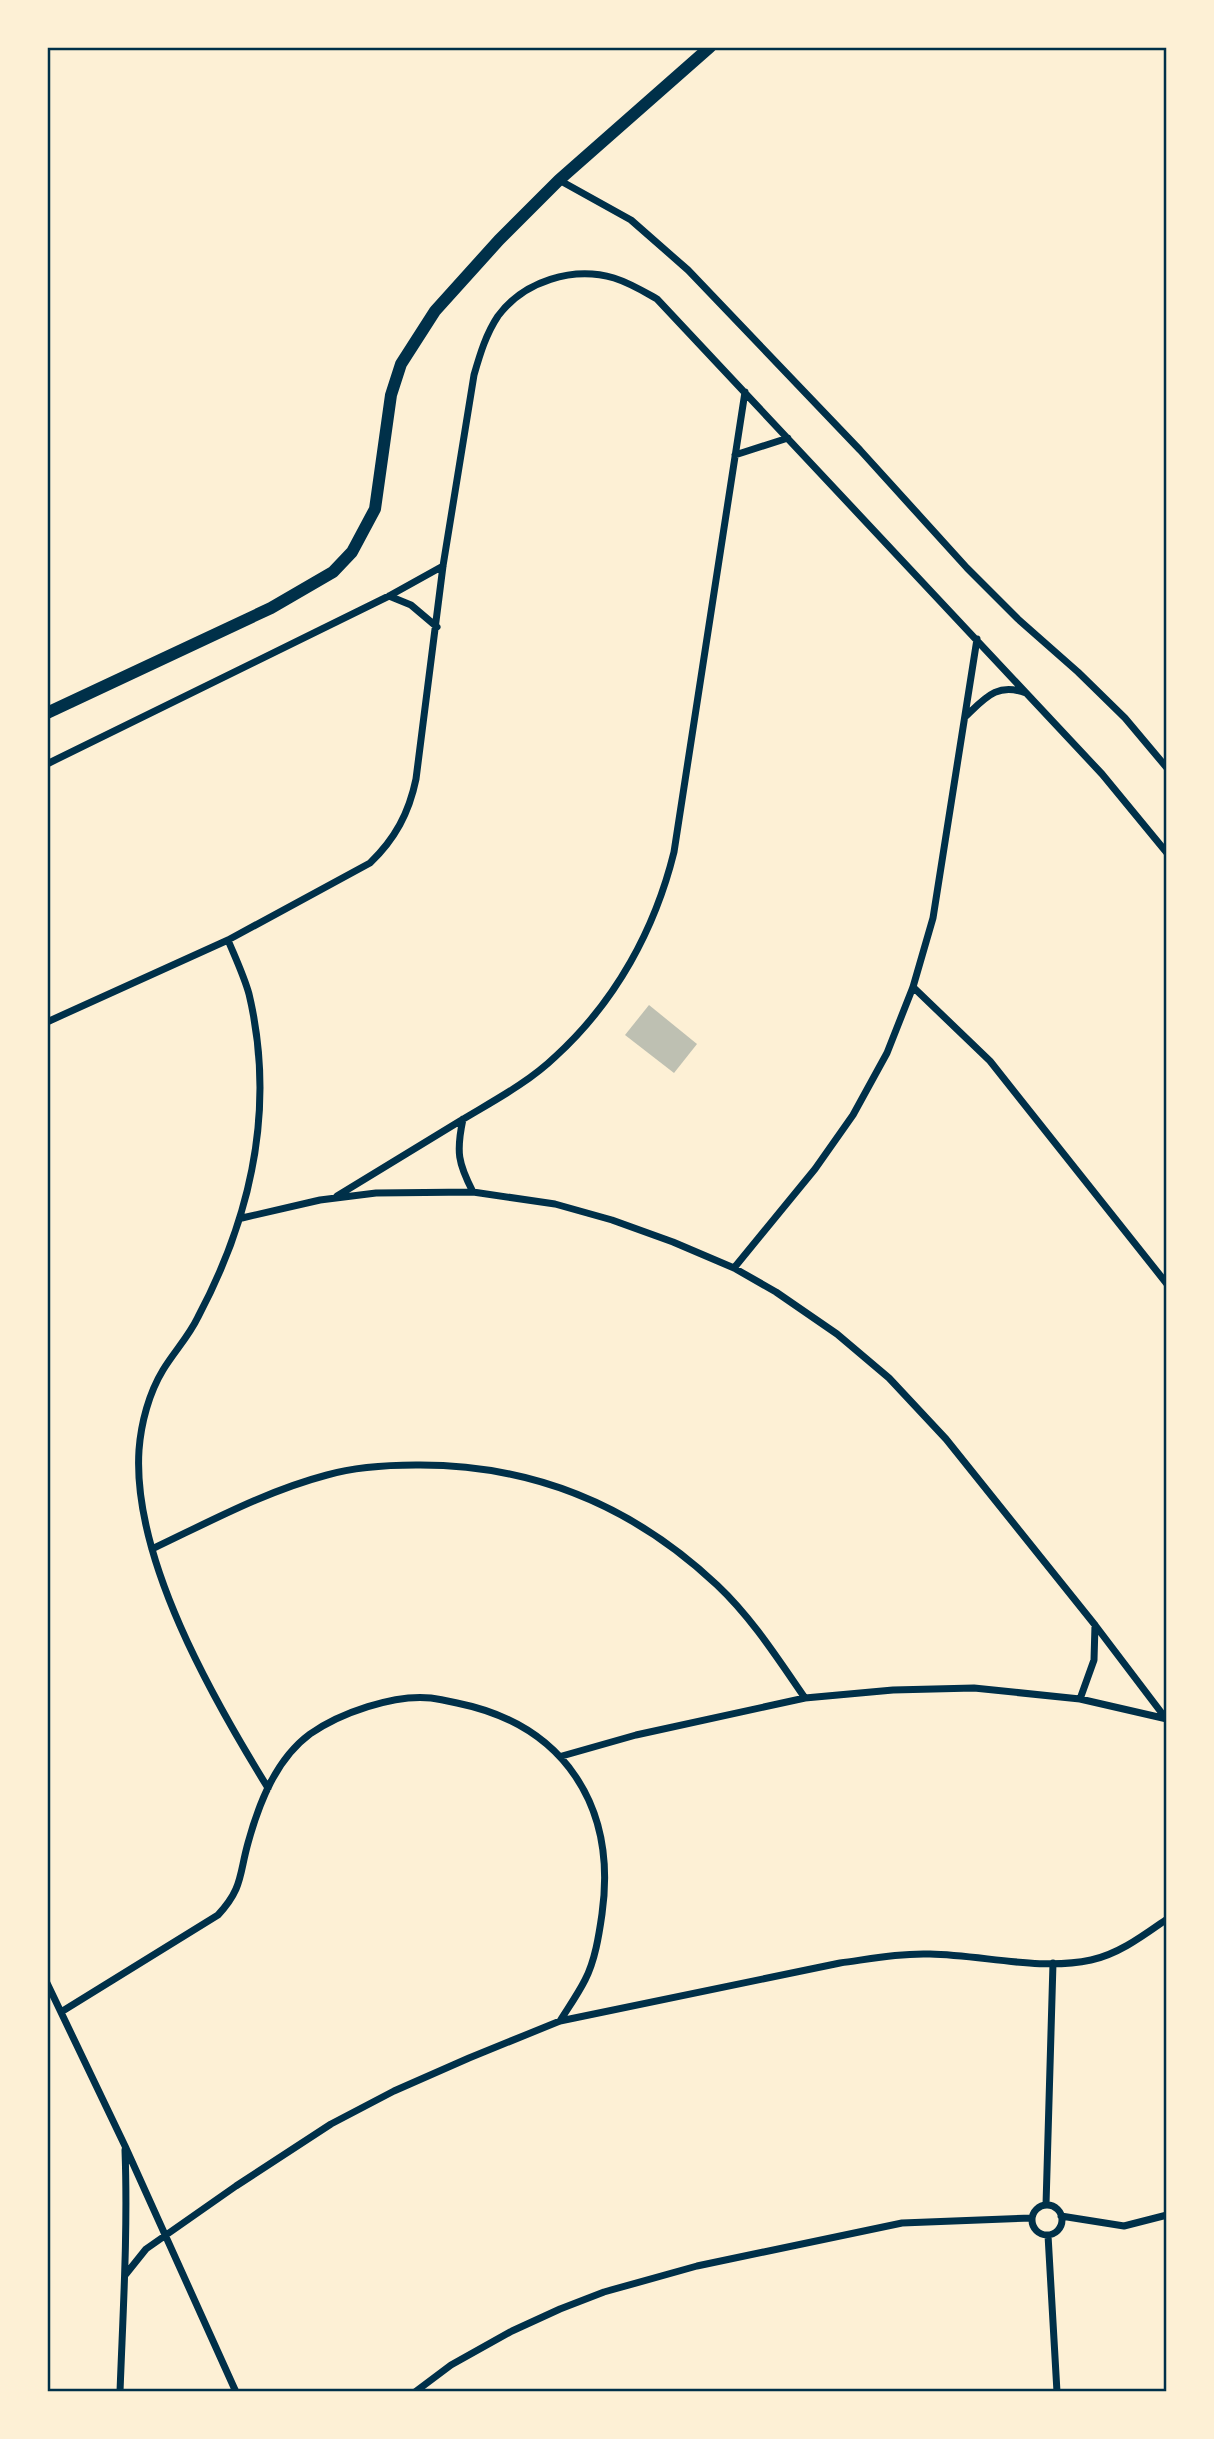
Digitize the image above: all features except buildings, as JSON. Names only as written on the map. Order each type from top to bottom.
[{"type":"street","points":[[47,713],[271,608],[333,572],[352,552],[375,509],[391,395],[401,364],[416,338],[444,300],[559,180],[710,47]]},
{"type":"street","points":[[559,180],[631,220],[688,270],[851,440],[967,568],[1125,718],[1167,768]]},
{"type":"street","points":[[47,1022],[228,940],[370,863],[387,847],[399,829],[411,801],[437,627],[443,566],[474,375],[482,346],[499,315],[523,292],[549,278],[581,274],[612,277],[657,299],[1102,774],[1167,853]]},
{"type":"street","points":[[334,1198],[500,1098],[555,1057],[595,1016],[625,973],[648,929],[664,890],[674,852],[745,391]]},
{"type":"street","points":[[735,455],[788,438]]},
{"type":"street","points":[[47,764],[389,596],[443,566]]},
{"type":"street","points":[[389,596],[411,605],[437,627]]},
{"type":"street","points":[[734,1268],[815,1169],[853,1115],[887,1053],[914,987],[933,918],[977,639]]},
{"type":"street","points":[[964,718],[992,693],[1011,687],[1028,694]]},
{"type":"street","points":[[228,940],[248,992],[257,1039],[260,1090],[257,1149],[242,1218],[213,1288],[196,1321],[162,1372],[149,1401],[142,1425],[139,1452],[141,1489],[152,1549],[167,1595],[226,1720],[268,1788]]},
{"type":"street","points":[[914,987],[990,1061],[1167,1284]]},
{"type":"street","points":[[463,1119],[458,1156],[474,1192]]},
{"type":"street","points":[[242,1218],[334,1198],[376,1193],[474,1192],[555,1205],[612,1220],[734,1268],[776,1292],[837,1334],[889,1378],[946,1439],[1095,1625],[1167,1720]]},
{"type":"street","points":[[152,1549],[267,1495],[329,1474],[389,1465],[449,1464],[506,1472],[567,1489],[618,1512],[676,1549],[719,1587],[751,1623],[805,1698]]},
{"type":"street","points":[[1080,1699],[1094,1660],[1095,1625]]},
{"type":"street","points":[[562,1756],[636,1735],[805,1698],[893,1690],[974,1688],[1080,1699],[1167,1720]]},
{"type":"street","points":[[61,2012],[218,1914],[230,1902],[236,1892],[248,1842],[268,1788],[276,1771],[293,1749],[312,1733],[351,1713],[387,1702],[429,1698],[477,1707],[510,1720],[562,1756],[586,1791],[598,1825],[604,1861],[605,1895],[600,1933],[586,1979],[560,2021]]},
{"type":"street","points":[[126,2274],[146,2249],[331,2124],[407,2085],[560,2021],[827,1966],[884,1957],[929,1954],[1053,1963],[1093,1960],[1133,1943],[1167,1919]]},
{"type":"street","points":[[1046,2205],[1053,1963]]},
{"type":"street","points":[[47,1983],[125,2146],[236,2392]]},
{"type":"street","points":[[120,2392],[126,2274],[125,2146]]},
{"type":"street","points":[[1032,2218],[1039,2207],[1046,2205],[1052,2206],[1061,2216],[1125,2225],[1167,2215]]},
{"type":"street","points":[[1048,2235],[1059,2229],[1061,2216]]},
{"type":"street","points":[[1032,2218],[1036,2230],[1048,2235]]},
{"type":"street","points":[[415,2392],[451,2365],[512,2331],[604,2292],[697,2266],[902,2223],[1032,2218]]},
{"type":"street","points":[[1048,2235],[1057,2392]]}]
